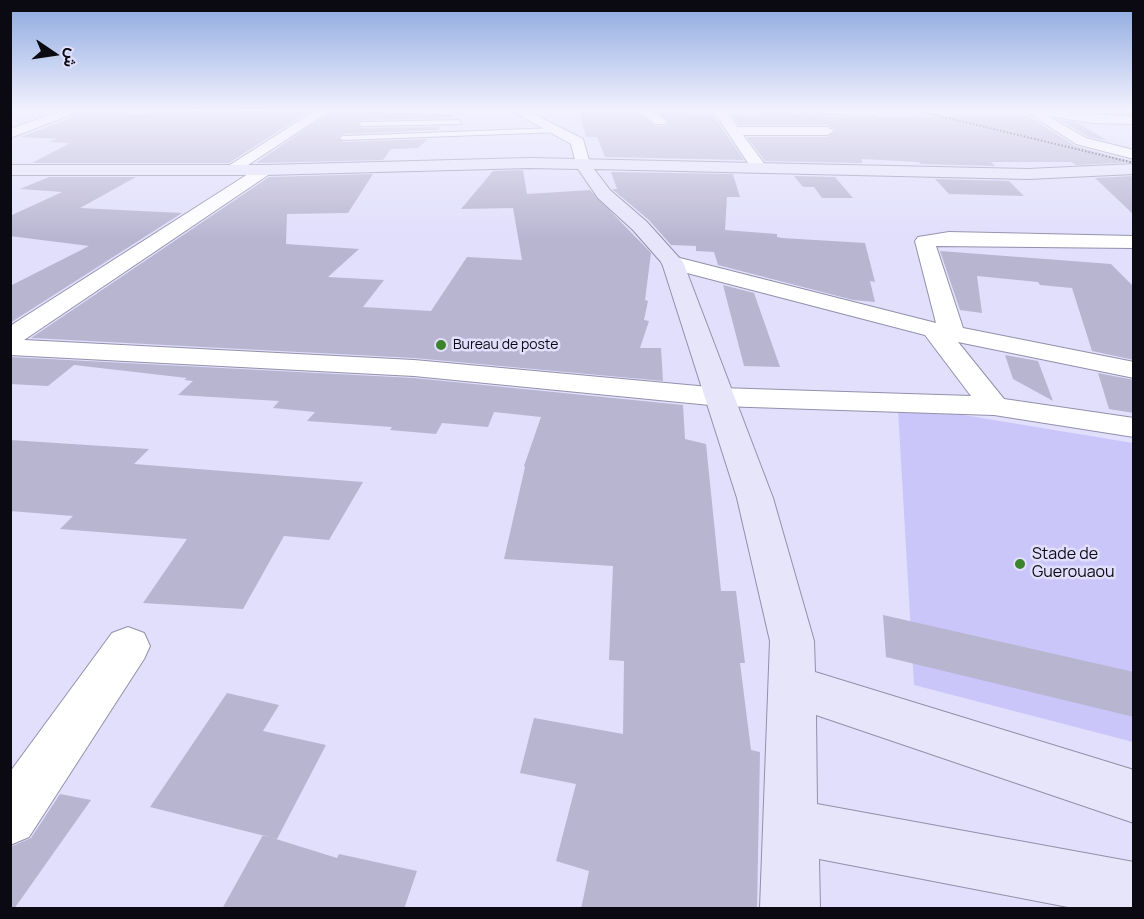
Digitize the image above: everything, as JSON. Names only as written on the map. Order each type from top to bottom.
[{"type":"main road","points":[[10,170],[265,170],[472,163],[758,166],[1029,174],[1134,170]]},
{"type":"main road","points":[[582,164],[604,194],[640,226],[672,262],[755,498],[792,641],[790,909]]},
{"type":"main road","points":[[791,686],[1134,797]]},
{"type":"main road","points":[[789,826],[1134,891]]},
{"type":"street","points":[[231,170],[258,153]]},
{"type":"street","points":[[580,153],[582,164]]},
{"type":"street","points":[[749,153],[758,166]]},
{"type":"street","points":[[10,338],[265,170]]},
{"type":"street","points":[[1107,170],[1134,177]]},
{"type":"street","points":[[994,406],[943,332],[925,241],[949,238],[1134,242]]},
{"type":"street","points":[[672,262],[943,332],[1134,370]]},
{"type":"street","points":[[10,347],[414,368],[720,397],[994,406],[1134,428]]},
{"type":"street","points":[[10,818],[129,646]]},
{"type":"shaded area","name":"Stade de Guerouaou","points":[[898,410],[951,413],[1133,443],[1133,742],[914,685]]},
{"type":"building","points":[[51,153],[245,153],[229,163],[32,163]]},
{"type":"building","points":[[271,153],[388,153],[383,160],[256,163]]},
{"type":"building","points":[[603,153],[739,153],[744,160],[605,157]]},
{"type":"building","points":[[759,153],[1100,153],[1134,162],[1076,165],[1071,162],[991,162],[995,166],[921,164],[919,162],[862,159],[862,163],[765,161]]},
{"type":"building","points":[[523,170],[527,194],[590,190],[651,253],[645,300],[648,301],[644,320],[649,321],[640,348],[661,348],[663,381],[414,358],[31,338],[269,177],[373,174],[348,213],[287,214],[286,244],[359,249],[328,277],[384,280],[363,307],[431,311],[467,257],[522,260],[513,208],[461,209],[493,171]]},
{"type":"building","points":[[611,172],[733,174],[740,197],[727,197],[725,230],[777,234],[777,237],[782,238],[865,243],[875,282],[870,281],[875,302],[853,300],[718,265],[714,252],[696,251],[696,246],[671,245],[649,220],[612,189],[617,189]]},
{"type":"building","points":[[794,176],[835,177],[853,198],[822,198],[814,187],[803,187]]},
{"type":"building","points":[[1134,176],[1134,215],[1095,178]]},
{"type":"building","points":[[49,177],[136,177],[80,208],[182,213],[10,323],[10,286],[89,246],[10,236],[10,216],[62,192],[20,189]]},
{"type":"building","points":[[935,179],[1009,181],[1024,196],[949,194]]},
{"type":"building","points":[[940,251],[1111,264],[1134,287],[1134,360],[1092,351],[1072,288],[977,276],[982,313],[960,310]]},
{"type":"building","points":[[723,285],[754,293],[780,367],[744,366]]},
{"type":"building","points":[[1005,355],[1038,361],[1053,401],[1013,379]]},
{"type":"building","points":[[10,357],[414,378],[683,405],[685,439],[706,444],[721,591],[736,591],[745,663],[740,663],[751,750],[760,752],[757,909],[581,909],[589,871],[556,861],[576,784],[520,773],[534,718],[623,734],[624,661],[609,660],[613,566],[504,559],[524,466],[541,417],[494,412],[488,427],[442,423],[436,434],[390,430],[392,427],[307,421],[315,412],[273,408],[279,401],[178,395],[193,381],[184,380],[187,378],[74,365],[48,386],[10,384]]},
{"type":"building","points":[[1098,373],[1134,380],[1134,413],[1109,409]]},
{"type":"building","points":[[10,440],[149,449],[134,464],[363,482],[329,540],[284,536],[243,609],[143,603],[187,539],[60,529],[73,516],[10,511]]},
{"type":"building","points":[[883,615],[1134,672],[1134,717],[886,657]]},
{"type":"building","points":[[227,693],[279,705],[263,731],[326,745],[277,839],[150,807]]},
{"type":"building","points":[[60,794],[91,800],[14,909],[10,909],[10,847],[31,838]]},
{"type":"building","points":[[263,835],[337,858],[339,854],[417,871],[404,909],[222,909]]},
{"type":"railway","points":[[1092,153],[1134,163]]},
{"type":"place","name":"Bureau de poste","points":[[441,345]]},
{"type":"place","name":"Stade de Guerouaou","points":[[1020,564]]}]
